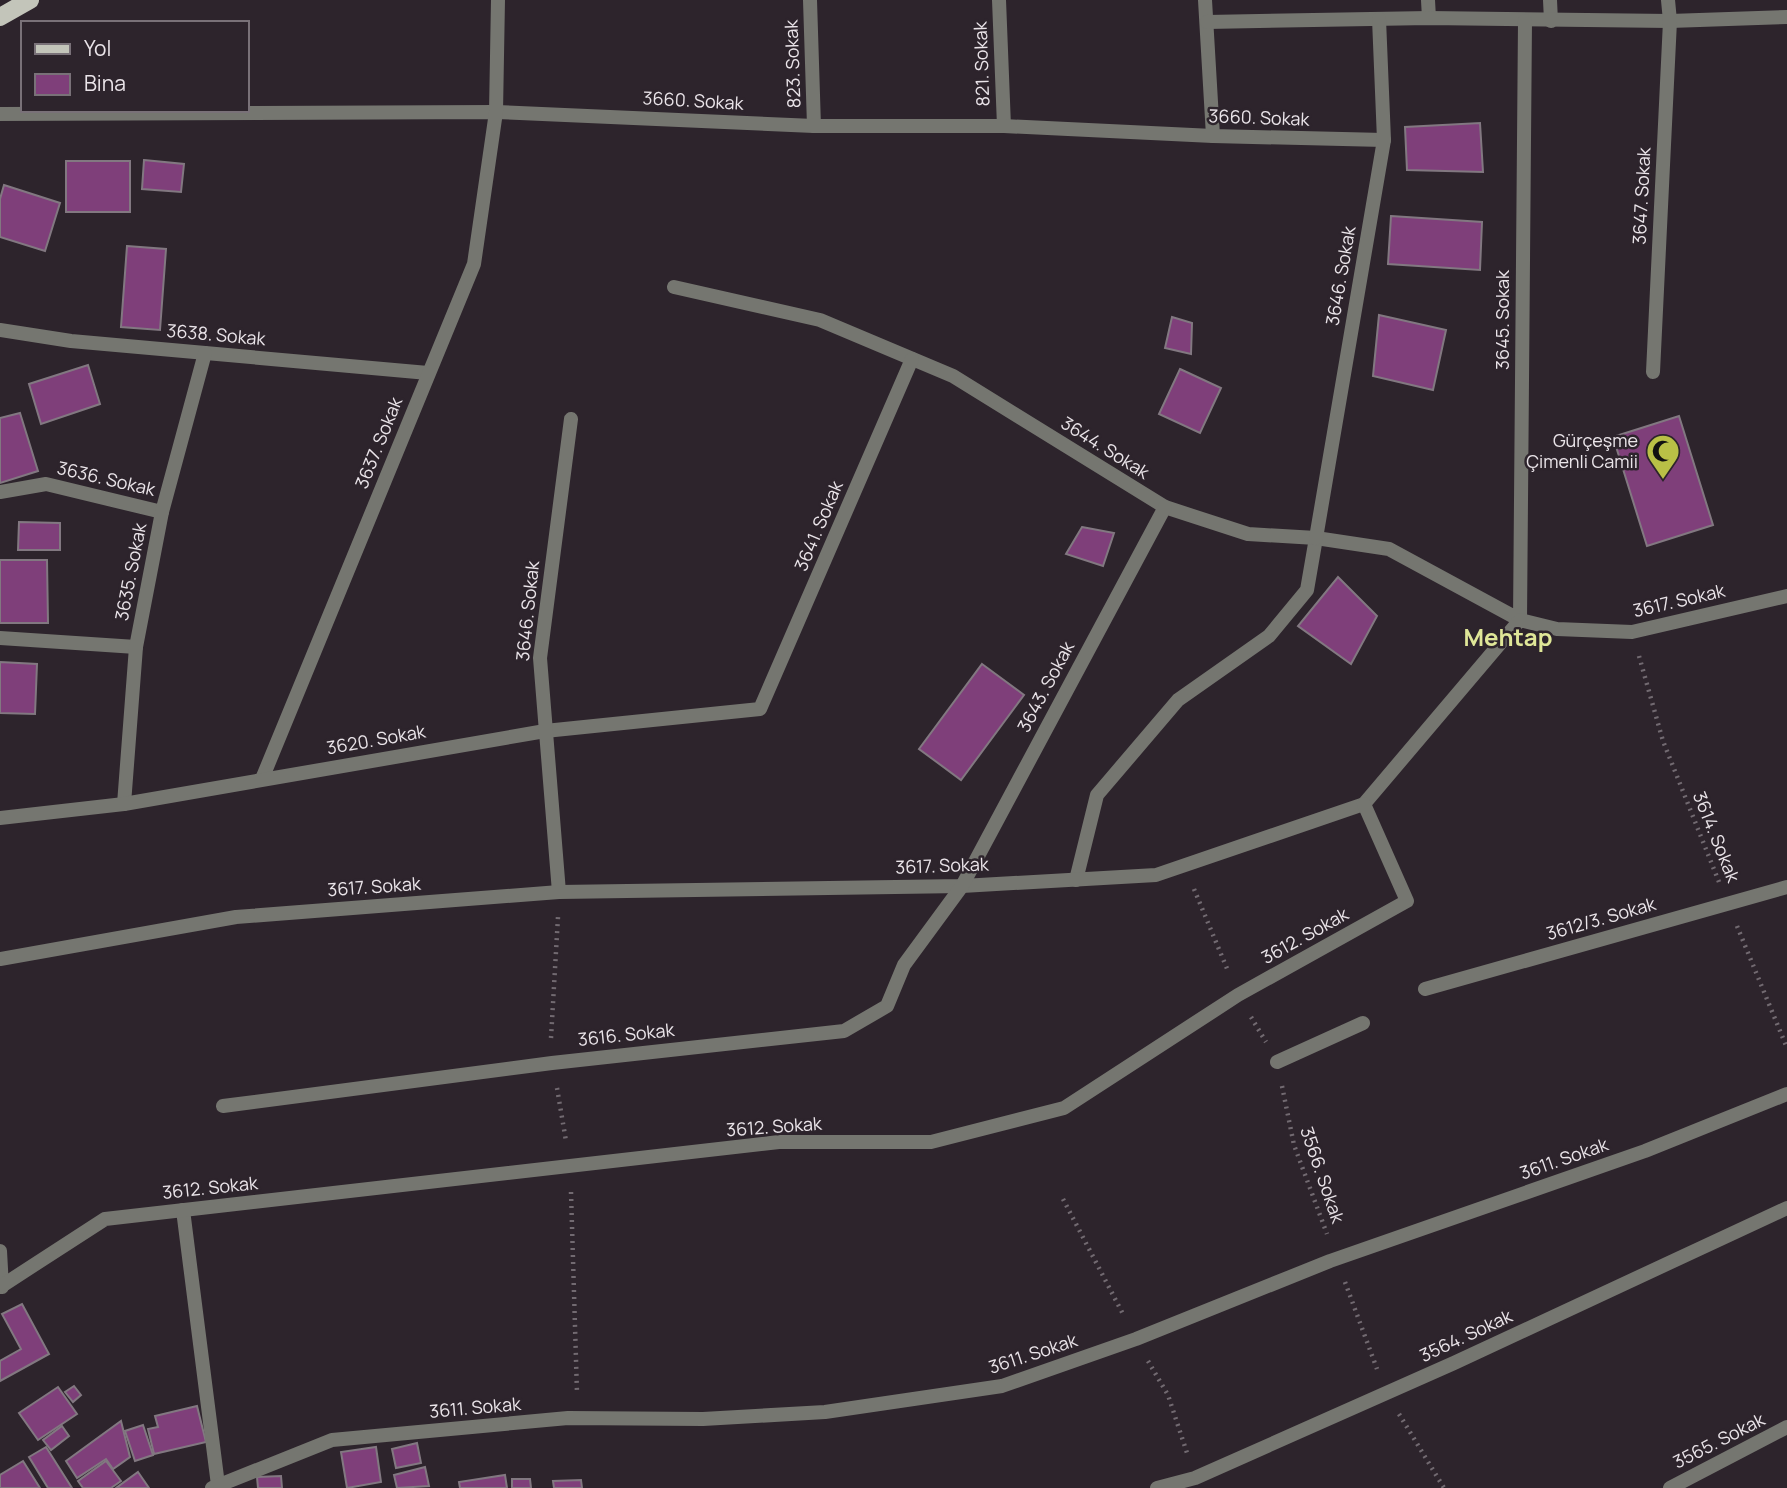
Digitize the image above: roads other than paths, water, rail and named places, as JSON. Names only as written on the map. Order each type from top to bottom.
[{"type":"main road","points":[[0,17],[30,0]]},
{"type":"street","name":"3637. Sokak","points":[[262,779],[474,264],[496,112],[498,0]]},
{"type":"street","name":"823. Sokak","points":[[810,0],[814,126]]},
{"type":"street","name":"821. Sokak","points":[[999,0],[1004,126]]},
{"type":"street","points":[[1205,0],[1213,136]]},
{"type":"street","points":[[1428,0],[1429,18]]},
{"type":"street","points":[[1549,0],[1551,21]]},
{"type":"street","name":"3647. Sokak","points":[[1653,372],[1670,21],[1668,0]]},
{"type":"street","points":[[1207,22],[1429,18],[1670,21],[1787,17]]},
{"type":"street","name":"3646. Sokak","points":[[1076,880],[1097,795],[1178,701],[1269,636],[1307,590],[1384,140],[1379,19]]},
{"type":"street","name":"3645. Sokak","points":[[1520,620],[1525,21]]},
{"type":"street","name":"3660. Sokak","points":[[0,114],[496,112],[814,126],[1004,126],[1213,136],[1384,140]]},
{"type":"street","name":"3644. Sokak","points":[[674,287],[820,320],[953,376],[1164,507],[1248,534],[1316,538],[1390,549],[1520,620]]},
{"type":"street","name":"3638. Sokak","points":[[0,330],[71,341],[428,373]]},
{"type":"street","name":"3635. Sokak","points":[[124,804],[136,647],[162,512],[205,353]]},
{"type":"street","name":"3641. Sokak","points":[[760,709],[912,359]]},
{"type":"street","name":"3646. Sokak","points":[[559,892],[540,658],[571,419]]},
{"type":"street","name":"3636. Sokak","points":[[0,492],[46,484],[162,512]]},
{"type":"street","name":"3643. Sokak","points":[[962,886],[1164,507]]},
{"type":"street","name":"3617. Sokak","points":[[1520,620],[1557,629],[1632,632],[1787,596]]},
{"type":"street","points":[[1364,804],[1520,620]]},
{"type":"street","points":[[0,638],[136,647]]},
{"type":"street","name":"3620. Sokak","points":[[0,818],[124,804],[545,731],[760,709]]},
{"type":"street","name":"3617. Sokak","points":[[0,958],[236,917],[559,892],[962,886],[1156,875],[1364,804]]},
{"type":"street","name":"3612. Sokak","points":[[1,1287],[105,1219],[779,1142],[932,1142],[1064,1108],[1238,995],[1407,901],[1364,804]]},
{"type":"street","name":"3616. Sokak","points":[[223,1106],[552,1063],[844,1031],[887,1006],[904,965],[962,886]]},
{"type":"street","name":"3612/3. Sokak","points":[[1425,989],[1787,887]]},
{"type":"street","points":[[1277,1062],[1363,1023]]},
{"type":"street","name":"3611. Sokak","points":[[215,1487],[332,1440],[568,1418],[703,1419],[825,1412],[1002,1387],[1136,1339],[1336,1259],[1645,1151],[1787,1094]]},
{"type":"street","name":"3564. Sokak","points":[[1157,1488],[1195,1478],[1386,1394],[1787,1208]]},
{"type":"street","points":[[183,1210],[215,1487]]},
{"type":"street","points":[[0,1251],[1,1287]]},
{"type":"street","name":"3565. Sokak","points":[[1670,1488],[1787,1427]]},
{"type":"place","name":"Gürçeşme Çimenli Camii","points":[[1663,481]]},
{"type":"district","name":"Mehtap","points":[[1508,638]]}]
